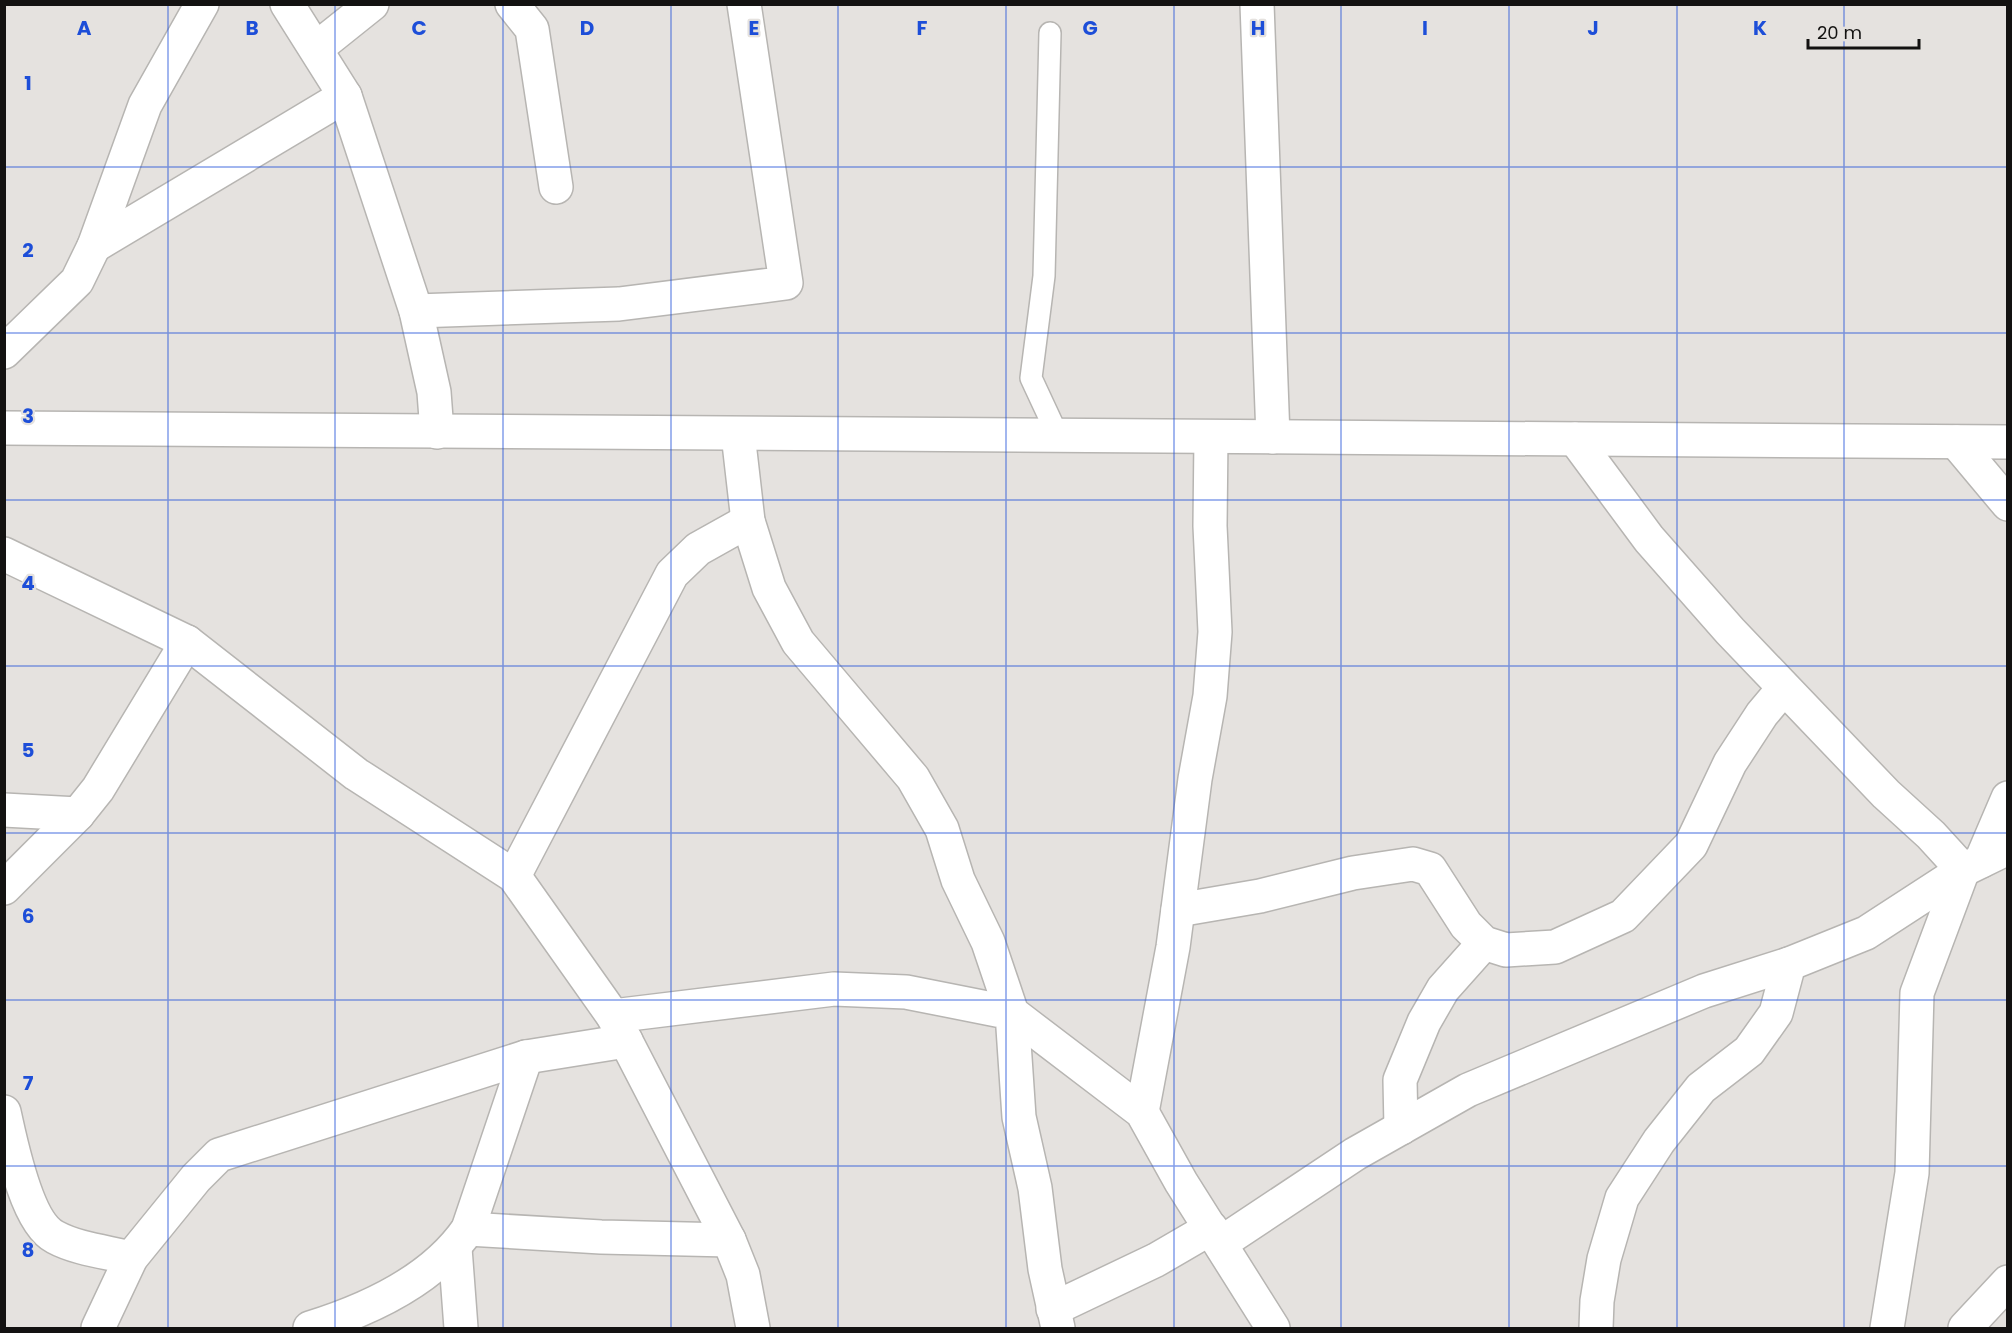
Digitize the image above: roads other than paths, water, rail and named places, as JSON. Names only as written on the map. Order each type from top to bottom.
[{"type":"street","points":[[4,352],[77,281],[94,246],[145,105],[201,4]]},
{"type":"street","points":[[287,4],[317,48],[345,96],[416,311],[434,392],[436,432]]},
{"type":"street","points":[[317,48],[372,4]]},
{"type":"street","points":[[512,4],[532,29],[556,187]]},
{"type":"street","points":[[416,311],[619,304],[786,283],[744,4]]},
{"type":"street","points":[[1257,4],[1273,437]]},
{"type":"street","points":[[94,246],[345,96]]},
{"type":"street","points":[[4,428],[2007,442]]},
{"type":"street","points":[[738,434],[748,521],[769,588],[798,642],[913,778],[942,829],[958,880],[988,942],[1012,1013],[1019,1117],[1035,1188],[1045,1269],[1055,1319],[1156,1260],[1216,1236],[1468,1090],[1704,991],[1789,964],[1866,933],[1984,859]]},
{"type":"street","points":[[1142,1112],[1178,910],[1195,779],[1210,696],[1214,643],[1210,526],[1211,437]]},
{"type":"street","points":[[1575,439],[1649,539],[1783,689],[1984,859]]},
{"type":"street","points":[[1956,442],[2007,504]]},
{"type":"street","points":[[514,876],[672,574],[698,549],[748,521]]},
{"type":"street","points":[[4,554],[187,642],[356,774],[514,876],[620,1028],[729,1240],[743,1275],[753,1329]]},
{"type":"street","points":[[4,888],[78,814],[98,789],[187,642]]},
{"type":"street","points":[[1178,910],[1260,896],[1353,873],[1413,864],[1430,870],[1466,925],[1484,943],[1506,950],[1555,947],[1623,916],[1691,845],[1730,763],[1762,714],[1783,689]]},
{"type":"street","points":[[1887,1329],[1912,1173],[1917,993],[1984,859],[2007,798]]},
{"type":"street","points":[[4,810],[78,814]]},
{"type":"street","points":[[1401,1128],[1400,1080],[1424,1022],[1443,989],[1484,943]]},
{"type":"street","points":[[1596,1329],[1597,1301],[1604,1259],[1622,1198],[1659,1141],[1701,1088],[1749,1051],[1776,1013],[1789,964]]},
{"type":"street","points":[[98,1329],[131,1258],[196,1178],[219,1155],[620,1028],[834,989],[906,992],[1012,1013],[1142,1112],[1180,1182],[1273,1329]]},
{"type":"street","points":[[461,1329],[461,1238],[526,1058]]},
{"type":"street","points":[[4,1112],[11,1173],[41,1224],[49,1233],[62,1240],[131,1258]]},
{"type":"street","points":[[310,1329],[405,1287],[461,1238],[601,1237],[729,1240]]},
{"type":"street","points":[[1965,1329],[2007,1282]]},
{"type":"lane","points":[[1050,33],[1044,276],[1032,378],[1058,436]]}]
